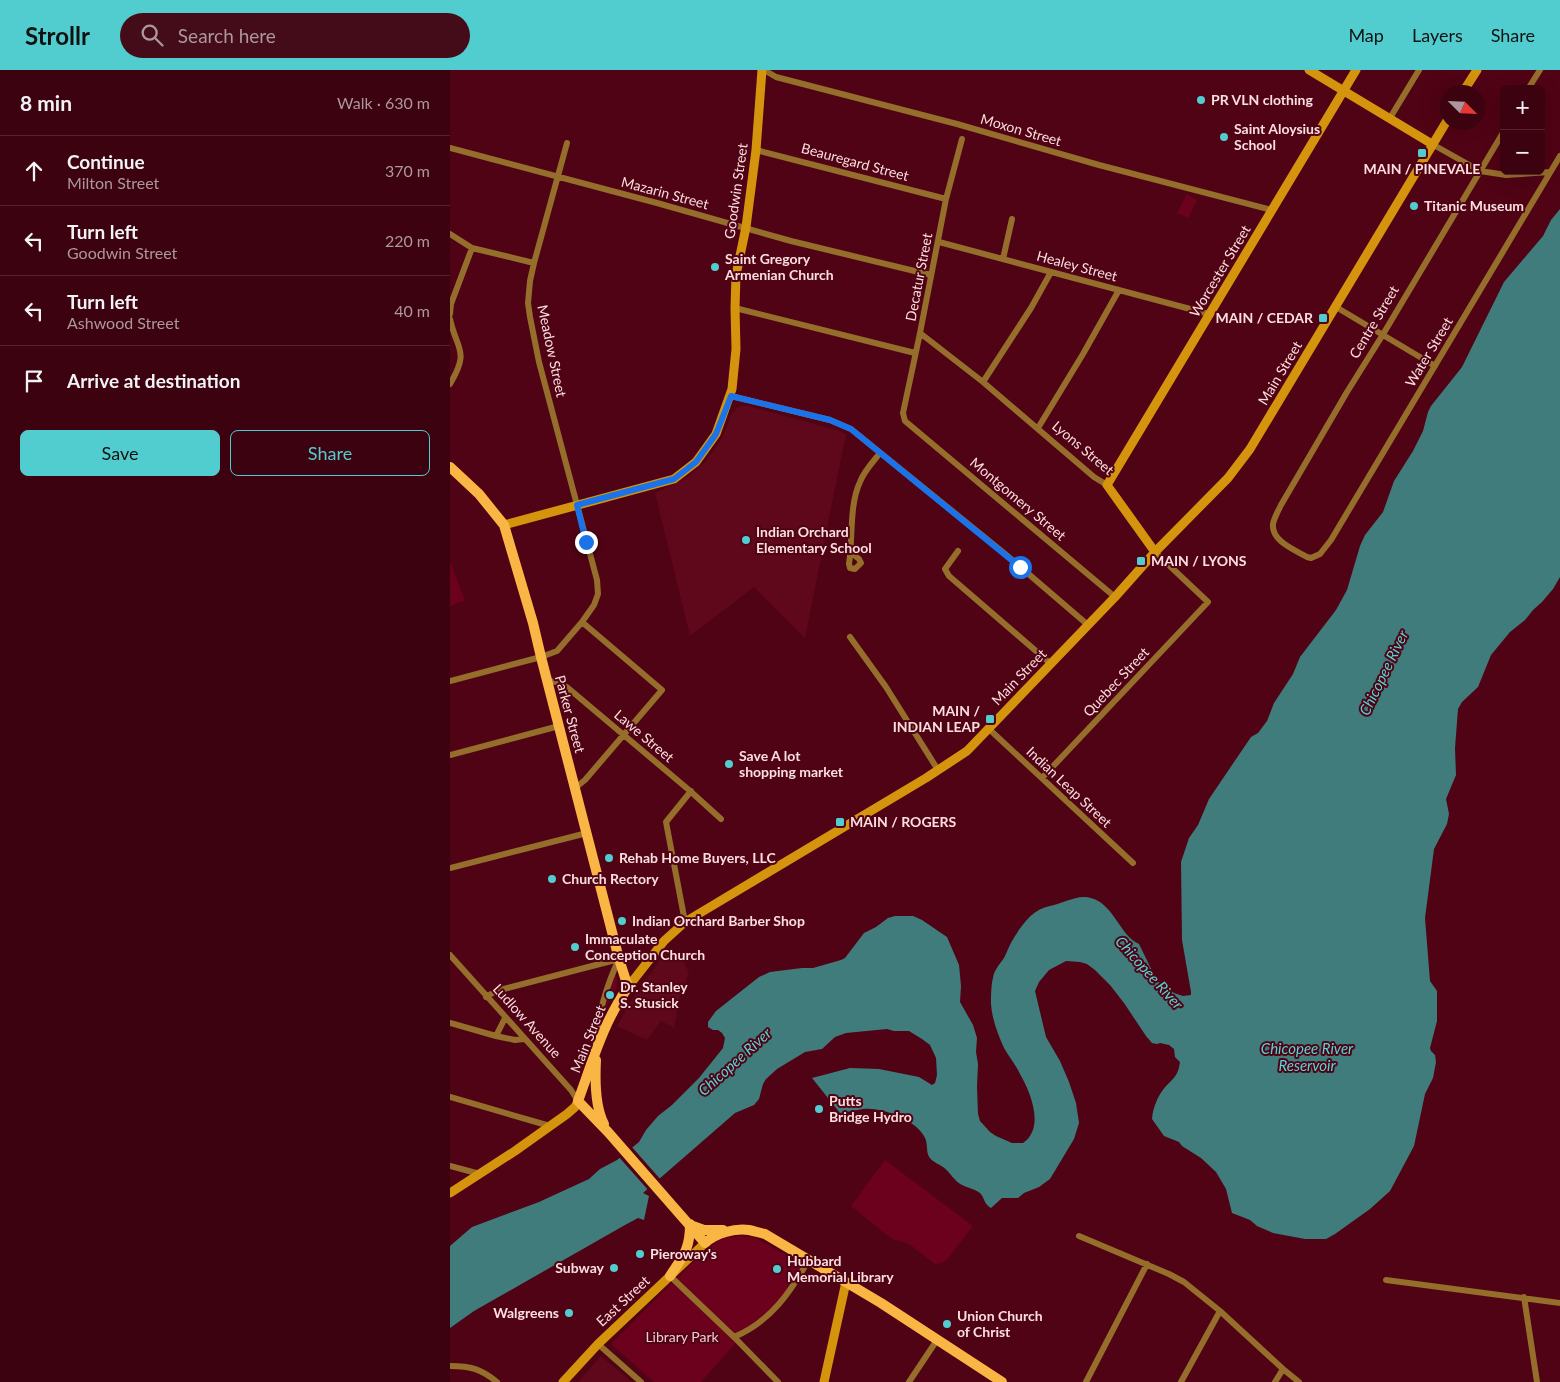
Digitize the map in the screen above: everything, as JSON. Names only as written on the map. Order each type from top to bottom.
[{"type":"main road","name":"Goodwin Street","points":[[504,524],[674,479],[696,462],[716,434],[731,396],[736,349],[734,308],[736,275],[746,227],[756,150],[763,70]]},
{"type":"main road","points":[[1309,70],[1432,144]]},
{"type":"main road","name":"Worcester Street","points":[[1107,486],[1356,70]]},
{"type":"main road","points":[[1467,85],[1477,70]]},
{"type":"main road","name":"Main Street","points":[[450,1193],[575,1108],[596,1048],[612,1013],[628,987],[664,941],[686,922],[967,751],[1236,468],[1264,426],[1441,130]]},
{"type":"main road","name":"Parker Street","points":[[450,467],[479,494],[504,524],[533,623],[619,959],[628,987]]},
{"type":"main road","name":"Lyons Street","points":[[1107,486],[1155,552]]},
{"type":"main road","points":[[596,1048],[596,1080],[599,1111],[608,1132]]},
{"type":"main road","name":"Ludlow Avenue","points":[[578,1101],[608,1132],[704,1242]]},
{"type":"main road","points":[[670,1276],[688,1248],[690,1224],[706,1230],[749,1230],[765,1234],[881,1303],[1002,1382]]},
{"type":"main road","points":[[704,1242],[716,1235],[736,1230]]},
{"type":"main road","name":"East Street","points":[[563,1382],[598,1344],[704,1242]]},
{"type":"main road","points":[[824,1382],[846,1282]]},
{"type":"street","name":"Moxon Street","points":[[763,70],[776,77],[1272,210]]},
{"type":"street","points":[[1390,118],[1419,70]]},
{"type":"street","points":[[1531,85],[1540,70]]},
{"type":"street","name":"Centre Street","points":[[1316,557],[1307,557],[1278,538],[1273,524],[1276,516],[1291,484],[1317,444],[1500,137]]},
{"type":"street","name":"Decatur Street","points":[[905,421],[903,413],[939,242],[946,199],[962,138]]},
{"type":"street","name":"Meadow Street","points":[[450,681],[557,651],[594,605],[598,589],[539,362],[528,303],[534,263],[567,143]]},
{"type":"street","points":[[1432,144],[1480,171],[1506,175],[1550,172]]},
{"type":"street","name":"Mazarin Street","points":[[450,148],[796,242],[931,275]]},
{"type":"street","name":"Beauregard Street","points":[[756,150],[946,199]]},
{"type":"street","name":"Water Street","points":[[1316,557],[1331,540],[1560,156]]},
{"type":"street","points":[[1003,259],[1012,219]]},
{"type":"street","points":[[450,234],[472,248],[534,263]]},
{"type":"street","name":"Healey Street","points":[[939,242],[1209,314]]},
{"type":"street","points":[[450,314],[451,304],[472,248]]},
{"type":"street","points":[[983,382],[1031,308],[1051,272]]},
{"type":"street","points":[[1038,428],[1119,290]]},
{"type":"street","points":[[1336,307],[1435,366]]},
{"type":"street","points":[[734,308],[915,353]]},
{"type":"street","points":[[450,319],[462,357],[450,384]]},
{"type":"street","name":"Lyons Street","points":[[920,333],[983,382],[1107,486]]},
{"type":"street","points":[[731,396],[830,420],[860,434],[880,453],[1004,553],[1088,625]]},
{"type":"street","name":"Montgomery Street","points":[[905,421],[1115,597]]},
{"type":"street","points":[[850,552],[852,523],[859,483],[880,453]]},
{"type":"street","points":[[958,551],[945,569],[949,576],[1051,664]]},
{"type":"street","name":"Lyons Street","points":[[1155,552],[1208,602]]},
{"type":"street","name":"Quebec Street","points":[[1042,778],[1208,602]]},
{"type":"street","points":[[575,788],[585,780],[662,690],[582,622]]},
{"type":"street","points":[[850,637],[886,687],[938,770]]},
{"type":"street","name":"Lawe Street","points":[[547,681],[556,682],[568,688],[691,791],[721,819]]},
{"type":"street","points":[[450,755],[559,726]]},
{"type":"street","name":"Indian Leap Street","points":[[989,729],[1133,863]]},
{"type":"street","points":[[686,922],[666,822],[691,791]]},
{"type":"street","points":[[450,868],[587,833]]},
{"type":"street","name":"Ludlow Avenue","points":[[450,955],[571,1090],[578,1101]]},
{"type":"street","points":[[486,997],[496,991],[619,959]]},
{"type":"street","points":[[596,1048],[599,1017],[619,959]]},
{"type":"street","points":[[496,1036],[505,1018]]},
{"type":"street","points":[[450,1023],[496,1036],[515,1040],[524,1039]]},
{"type":"street","points":[[450,1097],[550,1126]]},
{"type":"street","points":[[450,1166],[480,1174]]},
{"type":"street","points":[[1079,1236],[1147,1264],[1184,1282],[1220,1311],[1282,1369],[1299,1382]]},
{"type":"street","points":[[734,1336],[746,1332],[759,1323],[783,1300],[809,1259]]},
{"type":"street","points":[[1086,1382],[1147,1264]]},
{"type":"street","points":[[670,1276],[734,1336],[778,1382]]},
{"type":"street","points":[[1386,1280],[1560,1303]]},
{"type":"street","points":[[1524,1297],[1537,1382]]},
{"type":"street","points":[[1181,1382],[1220,1311]]},
{"type":"street","points":[[909,1382],[937,1340]]},
{"type":"street","points":[[598,1344],[642,1382]]},
{"type":"street","points":[[450,1366],[464,1366],[483,1371],[497,1382]]},
{"type":"street","points":[[1275,1382],[1282,1369]]},
{"type":"shaded area","name":"Indian Orchard Elementary School","points":[[740,406],[748,406],[846,434],[805,638],[754,587],[690,636],[655,493],[685,479],[705,462],[721,440],[732,413]]},
{"type":"shaded area","points":[[669,948],[681,955],[689,973],[679,1000],[674,1028],[661,1021],[647,1040],[617,1026],[631,1001]]},
{"type":"shaded area","points":[[601,1356],[632,1382],[578,1382]]},
{"type":"green space","points":[[1187,194],[1197,200],[1188,218],[1177,213]]},
{"type":"green space","points":[[450,561],[465,600],[450,606]]},
{"type":"green space","points":[[615,973],[617,978],[616,988],[605,1009]]},
{"type":"green space","points":[[885,1160],[973,1226],[945,1261],[936,1265],[909,1244],[892,1239],[851,1206]]},
{"type":"green space","name":"Library Park","points":[[738,1236],[754,1237],[805,1266],[777,1306],[735,1336],[738,1340],[701,1382],[654,1382],[611,1344],[711,1246],[723,1238]]},
{"type":"water","name":"Chicopee River Reservoir","points":[[1560,209],[1560,577],[1542,602],[1525,620],[1510,632],[1491,655],[1478,687],[1462,702],[1458,709],[1455,748],[1456,775],[1446,799],[1449,814],[1447,824],[1434,849],[1425,918],[1430,981],[1437,991],[1437,1021],[1430,1048],[1435,1055],[1436,1062],[1433,1078],[1425,1094],[1414,1146],[1390,1191],[1370,1209],[1326,1239],[1305,1239],[1273,1233],[1257,1226],[1250,1220],[1232,1213],[1226,1189],[1216,1172],[1179,1142],[1164,1136],[1152,1119],[1158,1097],[1176,1076],[1178,1070],[1180,1062],[1175,1057],[1174,1049],[1169,1045],[1152,1043],[1110,985],[1095,970],[1087,964],[1066,961],[1049,970],[1039,982],[1035,991],[1046,1037],[1060,1061],[1069,1082],[1076,1103],[1079,1123],[1074,1139],[1050,1179],[1039,1187],[1024,1193],[1018,1198],[1002,1198],[991,1208],[980,1193],[959,1183],[945,1169],[931,1159],[924,1136],[913,1124],[897,1115],[879,1110],[863,1109],[840,1113],[812,1078],[850,1068],[879,1069],[919,1077],[932,1085],[935,1083],[937,1075],[936,1058],[930,1045],[909,1031],[887,1029],[846,1033],[835,1037],[822,1049],[805,1052],[777,1069],[766,1079],[759,1099],[754,1105],[735,1113],[643,1193],[649,1196],[644,1220],[638,1218],[625,1225],[474,1311],[450,1328],[450,1246],[472,1227],[539,1202],[589,1179],[600,1169],[617,1160],[639,1142],[658,1116],[699,1078],[723,1048],[725,1038],[722,1033],[708,1027],[708,1022],[716,1011],[759,977],[770,972],[813,968],[845,958],[864,933],[888,918],[913,916],[947,937],[959,965],[960,1002],[973,1025],[977,1038],[977,1087],[980,1121],[990,1132],[1012,1143],[1023,1143],[1030,1137],[1035,1120],[1034,1110],[1024,1082],[1017,1067],[1004,1048],[994,1021],[991,987],[996,970],[1011,943],[1032,914],[1075,898],[1086,897],[1099,902],[1106,907],[1126,934],[1139,944],[1157,981],[1174,993],[1183,996],[1191,995],[1182,940],[1181,862],[1189,838],[1198,825],[1209,799],[1251,737],[1258,733],[1267,721],[1274,703],[1293,674],[1300,657],[1336,610],[1347,590],[1365,535],[1383,512],[1394,481],[1423,431],[1431,406],[1462,367],[1504,282],[1543,236],[1551,220]]},
{"type":"pier","points":[[631,1146],[661,1180],[649,1191],[618,1156]]},
{"type":"place","name":"PR VLN clothing","points":[[1201,100]]},
{"type":"place","name":"Saint Aloysius School","points":[[1224,137]]},
{"type":"place","name":"MAIN / PINEVALE","points":[[1422,153]]},
{"type":"place","name":"Titanic Museum","points":[[1414,206]]},
{"type":"place","name":"Saint Gregory Armenian Church","points":[[715,267]]},
{"type":"place","name":"MAIN / CEDAR","points":[[1323,318]]},
{"type":"place","name":"Indian Orchard Elementary School","points":[[746,540]]},
{"type":"place","name":"MAIN / LYONS","points":[[1141,561]]},
{"type":"place","name":"MAIN / INDIAN LEAP","points":[[990,719]]},
{"type":"place","name":"Save A lot shopping market","points":[[729,764]]},
{"type":"place","name":"MAIN / ROGERS","points":[[840,822]]},
{"type":"place","name":"Rehab Home Buyers, LLC","points":[[609,858]]},
{"type":"place","name":"Church Rectory","points":[[552,879]]},
{"type":"place","name":"Indian Orchard Barber Shop","points":[[622,921]]},
{"type":"place","name":"Immaculate Conception Church","points":[[575,947]]},
{"type":"place","name":"Dr. Stanley S. Stusick","points":[[610,995]]},
{"type":"place","name":"Putts Bridge Hydro","points":[[819,1109]]},
{"type":"place","name":"Pieroway's","points":[[640,1254]]},
{"type":"place","name":"Subway","points":[[614,1268]]},
{"type":"place","name":"Hubbard Memorial Library","points":[[777,1269]]},
{"type":"place","name":"Walgreens","points":[[569,1313]]},
{"type":"place","name":"Union Church of Christ","points":[[947,1324]]},
{"type":"route","points":[[586,542],[577,505],[674,479],[696,462],[716,434],[731,396],[830,420],[851,429],[1020,567]]},
{"type":"water label","name":"Chicopee River","points":[[1384,673]]},
{"type":"water label","name":"Chicopee River","points":[[1149,973]]},
{"type":"water label","name":"Chicopee River","points":[[735,1062]]}]
